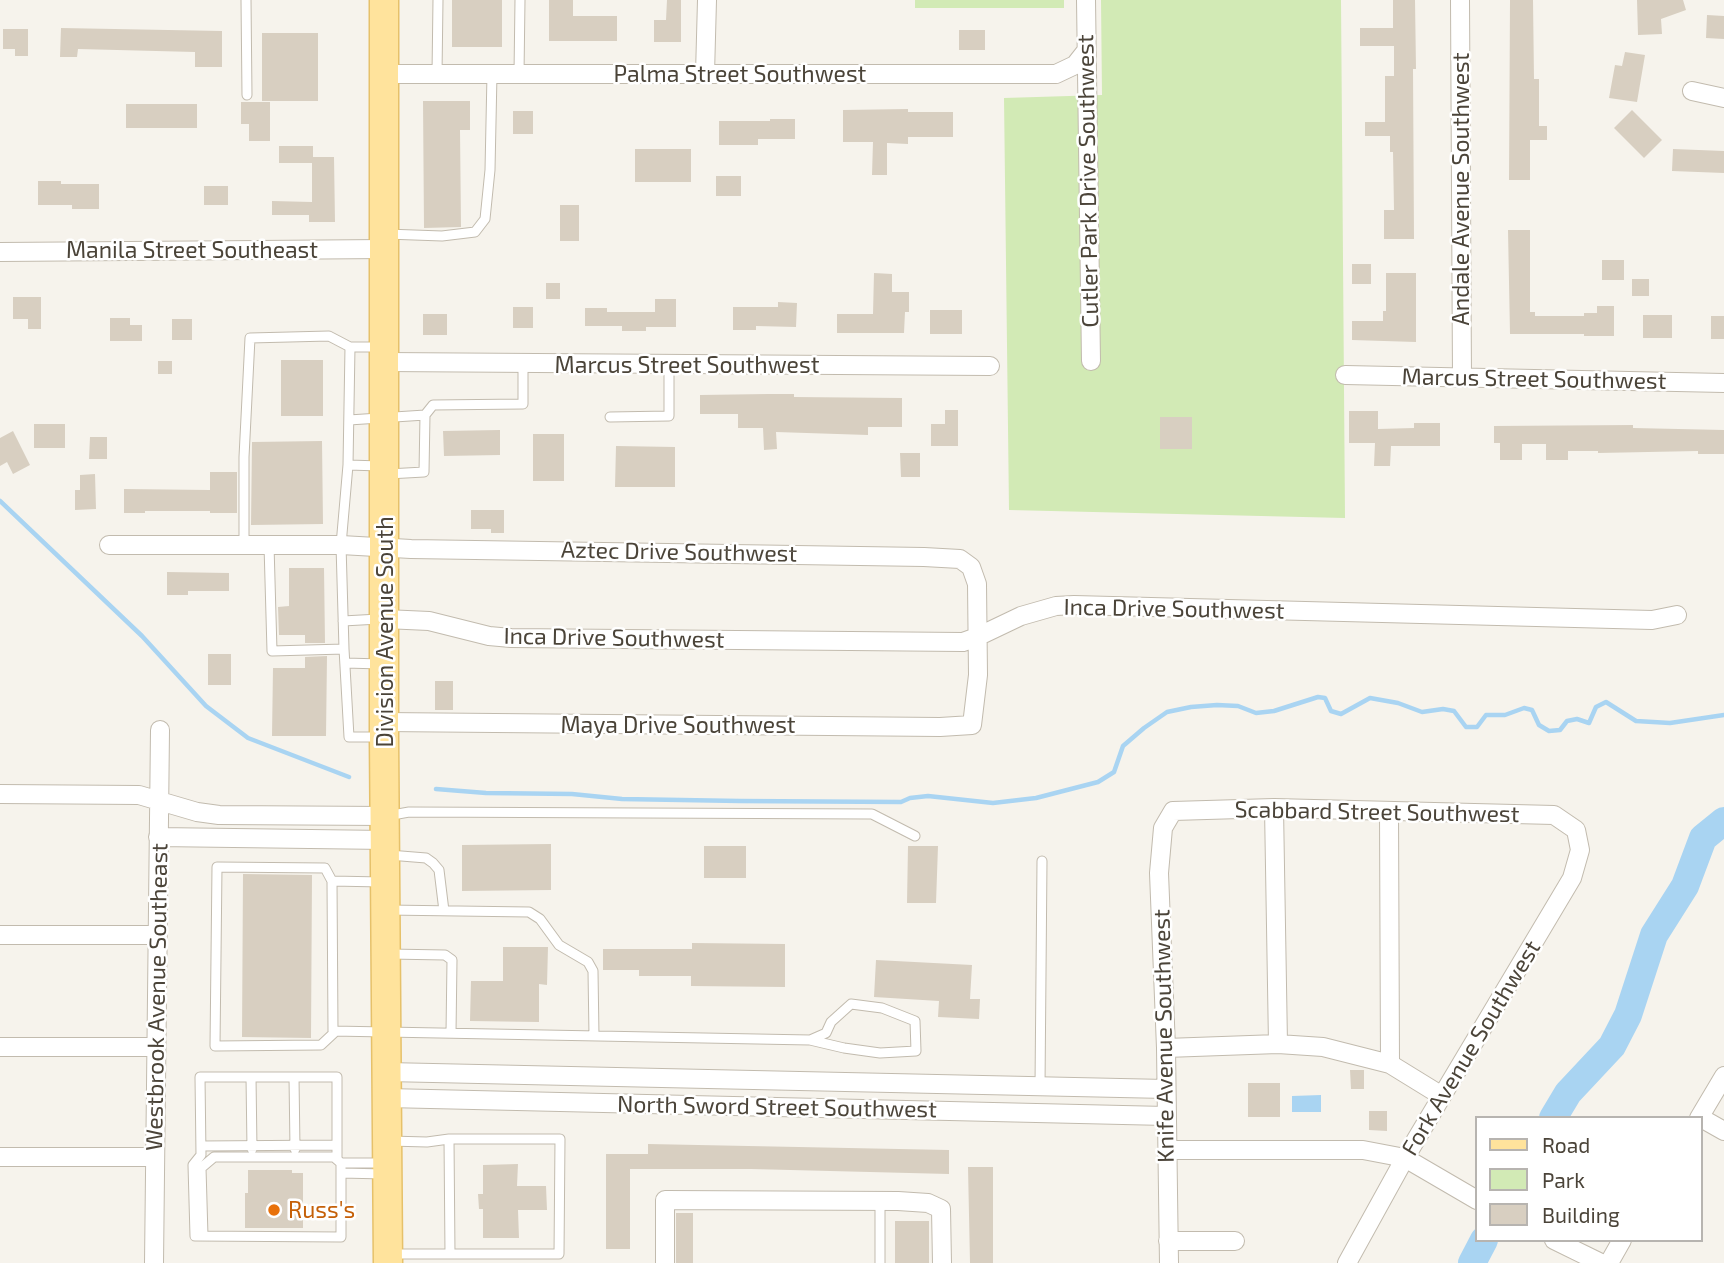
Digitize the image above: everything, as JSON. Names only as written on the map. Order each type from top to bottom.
[{"type":"main road","name":"Division Avenue South","points":[[384,0],[384,729],[388,1258]]},
{"type":"street","points":[[705,74],[707,0]]},
{"type":"street","name":"Cutler Park Drive Southwest","points":[[1086,0],[1091,362]]},
{"type":"street","name":"Andale Avenue Southwest","points":[[1460,0],[1462,377]]},
{"type":"street","name":"Palma Street Southwest","points":[[384,74],[1056,74],[1075,65],[1086,51]]},
{"type":"street","points":[[1692,91],[1724,98]]},
{"type":"street","name":"Manila Street Southeast","points":[[0,251],[385,241]]},
{"type":"street","name":"Marcus Street Southwest","points":[[385,355],[523,364],[990,366]]},
{"type":"street","name":"Marcus Street Southwest","points":[[1345,375],[1724,383]]},
{"type":"street","name":"Aztec Drive Southwest","points":[[109,545],[341,545],[385,548],[924,556],[960,559],[971,566],[977,584],[977,637]]},
{"type":"street","name":"Inca Drive Southwest","points":[[385,620],[429,621],[511,638],[963,642],[1021,615],[1055,606],[1074,605],[1651,620],[1677,615]]},
{"type":"street","name":"Maya Drive Southwest","points":[[384,729],[972,725],[978,675],[977,637]]},
{"type":"street","name":"Westbrook Avenue Southeast","points":[[154,1263],[160,730]]},
{"type":"street","points":[[0,794],[139,795],[207,814],[386,848]]},
{"type":"street","points":[[1274,808],[1278,1044]]},
{"type":"street","name":"Scabbard Street Southwest","points":[[1173,811],[1274,808],[1554,815],[1576,830]]},
{"type":"street","name":"Knife Avenue Southwest","points":[[1169,1263],[1166,1048],[1159,873],[1163,828],[1173,811]]},
{"type":"street","points":[[1389,812],[1390,1064]]},
{"type":"street","name":"Fork Avenue Southwest","points":[[1347,1263],[1441,1096],[1572,878],[1580,850],[1576,830]]},
{"type":"street","points":[[159,837],[386,848]]},
{"type":"street","points":[[0,935],[156,935]]},
{"type":"street","points":[[1166,1048],[1278,1044],[1323,1047],[1390,1064],[1441,1096]]},
{"type":"street","points":[[0,1047],[156,1048]]},
{"type":"street","points":[[1701,1116],[1724,1076]]},
{"type":"street","name":"North Sword Street Southwest","points":[[387,1085],[1040,1086],[1166,1089]]},
{"type":"street","name":"North Sword Street Southwest","points":[[387,1085],[1166,1116]]},
{"type":"street","points":[[1703,1120],[1724,1130]]},
{"type":"street","points":[[1167,1150],[1363,1150],[1405,1158],[1476,1198]]},
{"type":"street","points":[[0,1157],[154,1157]]},
{"type":"street","points":[[665,1263],[665,1200],[928,1203],[941,1209],[942,1263]]},
{"type":"street","points":[[1168,1241],[1235,1241]]},
{"type":"street","points":[[1558,1242],[1601,1263]]},
{"type":"street","points":[[1609,1263],[1621,1242]]},
{"type":"lane","points":[[246,0],[247,95]]},
{"type":"lane","points":[[437,74],[438,0]]},
{"type":"lane","points":[[519,74],[520,0]]},
{"type":"lane","points":[[385,241],[475,232],[485,219],[491,170],[492,74]]},
{"type":"lane","points":[[244,545],[244,457],[250,338],[329,336],[350,347],[385,355]]},
{"type":"lane","points":[[350,347],[348,465],[341,545],[349,737],[384,729]]},
{"type":"lane","points":[[348,465],[424,472],[425,415],[433,405],[523,404],[523,364]]},
{"type":"lane","points":[[610,417],[669,416],[669,366]]},
{"type":"lane","points":[[349,420],[425,415]]},
{"type":"lane","points":[[270,545],[272,650],[344,649]]},
{"type":"lane","points":[[343,621],[385,620]]},
{"type":"lane","points":[[345,663],[384,664]]},
{"type":"lane","points":[[332,881],[386,848],[409,812],[872,814],[915,836]]},
{"type":"lane","points":[[386,848],[426,858],[433,863],[439,870],[444,911]]},
{"type":"lane","points":[[1040,1086],[1042,861]]},
{"type":"lane","points":[[337,1031],[321,1045],[215,1046],[217,867],[325,868],[332,881],[333,1031],[337,1031],[387,1032],[451,1033],[810,1040],[880,1053],[916,1051],[915,1021],[882,1008],[851,1004],[831,1022],[826,1033],[810,1040]]},
{"type":"lane","points":[[386,910],[529,912],[540,919],[559,945],[588,962],[593,971],[594,1036]]},
{"type":"lane","points":[[386,954],[445,955],[452,960],[451,1033]]},
{"type":"lane","points":[[200,1077],[294,1077],[337,1077],[341,1237],[195,1237],[193,1165],[201,1155],[200,1077]]},
{"type":"lane","points":[[251,1077],[252,1157]]},
{"type":"lane","points":[[294,1077],[295,1157]]},
{"type":"lane","points":[[449,1139],[450,1254]]},
{"type":"lane","points":[[341,1173],[427,1143],[449,1139],[560,1139],[559,1254],[450,1254],[388,1258]]},
{"type":"lane","points":[[201,1146],[337,1145]]},
{"type":"lane","points":[[203,1237],[201,1167],[214,1157],[334,1157],[339,1161],[387,1159]]},
{"type":"lane","points":[[880,1201],[880,1263]]},
{"type":"green space","points":[[915,0],[1064,0],[1064,8],[915,8]]},
{"type":"green space","points":[[1101,0],[1341,0],[1345,518],[1009,510],[1004,98],[1102,95]]},
{"type":"water","points":[[1321,1095],[1321,1112],[1292,1112],[1292,1096]]},
{"type":"building","points":[[452,0],[502,0],[502,47],[452,47]]},
{"type":"building","points":[[549,0],[573,0],[573,16],[617,16],[617,41],[549,41]]},
{"type":"building","points":[[667,0],[681,0],[681,42],[654,42],[654,20],[666,20]]},
{"type":"building","points":[[1393,0],[1415,0],[1414,239],[1384,239],[1384,210],[1394,210],[1393,152],[1390,152],[1390,136],[1365,136],[1365,122],[1385,122],[1385,76],[1394,76],[1394,46],[1360,46],[1360,28],[1393,28]]},
{"type":"building","points":[[1510,0],[1533,0],[1534,79],[1539,79],[1539,126],[1547,126],[1547,140],[1530,140],[1530,180],[1509,180]]},
{"type":"building","points":[[1637,0],[1683,0],[1686,10],[1661,19],[1662,34],[1638,35]]},
{"type":"building","points":[[1707,15],[1724,16],[1724,39],[1706,38]]},
{"type":"building","points":[[61,28],[222,31],[222,67],[195,67],[195,52],[78,49],[77,57],[60,57]]},
{"type":"building","points":[[3,29],[28,29],[28,56],[15,56],[15,49],[3,49]]},
{"type":"building","points":[[959,30],[985,30],[985,50],[959,50]]},
{"type":"building","points":[[262,33],[318,33],[318,101],[262,101]]},
{"type":"building","points":[[1625,52],[1645,55],[1637,102],[1609,98],[1615,65],[1622,66]]},
{"type":"building","points":[[423,101],[470,101],[470,130],[460,130],[461,227],[424,228]]},
{"type":"building","points":[[241,102],[270,102],[270,141],[249,141],[249,124],[241,124]]},
{"type":"building","points":[[126,104],[197,104],[197,128],[126,128]]},
{"type":"building","points":[[908,109],[908,112],[953,112],[953,137],[908,137],[908,144],[887,143],[887,175],[872,175],[873,142],[843,142],[843,110]]},
{"type":"building","points":[[1632,110],[1662,140],[1644,158],[1614,128]]},
{"type":"building","points":[[513,111],[533,111],[533,134],[513,134]]},
{"type":"building","points":[[795,119],[795,139],[758,139],[758,145],[719,145],[719,121]]},
{"type":"building","points":[[279,146],[313,146],[313,157],[334,157],[335,222],[309,222],[309,215],[272,215],[272,201],[312,202],[312,163],[279,163]]},
{"type":"building","points":[[635,149],[691,149],[691,182],[635,182]]},
{"type":"building","points":[[1673,149],[1724,151],[1724,173],[1672,171]]},
{"type":"building","points":[[716,176],[741,176],[741,196],[716,196]]},
{"type":"building","points":[[38,181],[99,184],[99,209],[72,209],[72,205],[38,205]]},
{"type":"building","points":[[204,186],[228,186],[228,205],[204,205]]},
{"type":"building","points":[[560,205],[579,205],[579,241],[560,241]]},
{"type":"building","points":[[1508,230],[1530,230],[1530,312],[1535,312],[1535,316],[1584,316],[1584,313],[1597,313],[1597,306],[1614,306],[1614,336],[1510,334]]},
{"type":"building","points":[[1602,260],[1624,260],[1624,280],[1602,280]]},
{"type":"building","points":[[1352,264],[1371,264],[1371,284],[1352,284]]},
{"type":"building","points":[[874,273],[892,274],[892,292],[909,292],[909,312],[905,312],[904,333],[837,333],[837,314],[873,314]]},
{"type":"building","points":[[1386,273],[1416,273],[1416,342],[1352,340],[1352,321],[1383,321],[1383,311],[1386,311]]},
{"type":"building","points":[[1632,279],[1649,279],[1649,296],[1632,296]]},
{"type":"building","points":[[546,283],[560,283],[560,299],[546,299]]},
{"type":"building","points":[[13,297],[41,297],[41,329],[28,329],[28,319],[13,319]]},
{"type":"building","points":[[655,299],[676,299],[676,327],[646,327],[646,331],[622,331],[622,326],[585,326],[585,308],[607,308],[607,312],[655,312]]},
{"type":"building","points":[[778,302],[797,303],[796,327],[756,326],[756,330],[733,330],[733,307],[778,307]]},
{"type":"building","points":[[513,307],[533,307],[533,328],[513,328]]},
{"type":"building","points":[[930,310],[962,310],[962,334],[930,334]]},
{"type":"building","points":[[423,314],[447,314],[447,335],[423,335]]},
{"type":"building","points":[[1643,315],[1672,315],[1672,338],[1643,338]]},
{"type":"building","points":[[1711,316],[1724,316],[1724,339],[1711,339]]},
{"type":"building","points":[[110,318],[130,318],[130,325],[142,325],[142,341],[110,341]]},
{"type":"building","points":[[172,319],[192,319],[192,340],[172,340]]},
{"type":"building","points":[[281,360],[323,360],[323,416],[281,416]]},
{"type":"building","points":[[158,361],[172,361],[172,374],[158,374]]},
{"type":"building","points":[[794,394],[794,397],[902,398],[902,427],[868,427],[868,435],[776,432],[777,449],[764,450],[763,428],[738,428],[738,414],[700,414],[700,395]]},
{"type":"building","points":[[945,410],[958,410],[958,446],[931,446],[931,424],[945,424]]},
{"type":"building","points":[[1349,411],[1378,411],[1378,429],[1414,428],[1414,423],[1440,423],[1440,446],[1391,446],[1390,466],[1374,466],[1375,443],[1349,443]]},
{"type":"building","points":[[1160,417],[1192,417],[1192,449],[1160,449]]},
{"type":"building","points":[[34,424],[65,424],[65,448],[34,448]]},
{"type":"building","points":[[1633,425],[1633,428],[1724,430],[1724,454],[1698,454],[1698,451],[1568,451],[1568,460],[1546,460],[1546,444],[1522,444],[1522,460],[1500,460],[1500,443],[1494,443],[1494,426]]},
{"type":"building","points":[[500,430],[500,455],[444,456],[443,431]]},
{"type":"building","points":[[13,431],[30,465],[13,474],[7,462],[0,466],[0,438]]},
{"type":"building","points":[[533,434],[564,434],[564,481],[533,481]]},
{"type":"building","points":[[90,437],[107,437],[107,459],[89,459]]},
{"type":"building","points":[[322,441],[323,524],[251,525],[252,442]]},
{"type":"building","points":[[616,446],[675,447],[675,487],[615,487]]},
{"type":"building","points":[[900,453],[920,453],[920,477],[901,477]]},
{"type":"building","points":[[210,472],[237,472],[237,513],[124,513],[124,489],[210,490]]},
{"type":"building","points":[[95,474],[96,509],[75,510],[75,490],[80,490],[80,475]]},
{"type":"building","points":[[471,510],[504,510],[504,533],[491,533],[491,529],[471,529]]},
{"type":"building","points":[[289,568],[324,568],[325,643],[305,643],[305,635],[279,635],[278,607],[289,606]]},
{"type":"building","points":[[167,572],[229,573],[229,591],[188,591],[188,595],[167,595]]},
{"type":"building","points":[[208,654],[231,654],[231,685],[208,685]]},
{"type":"building","points":[[327,656],[326,736],[272,736],[273,668],[305,668],[305,657]]},
{"type":"building","points":[[435,681],[453,681],[453,710],[435,710]]},
{"type":"building","points":[[551,844],[551,890],[462,891],[462,845]]},
{"type":"building","points":[[704,846],[746,846],[746,878],[704,878]]},
{"type":"building","points":[[908,846],[938,846],[936,903],[907,903]]},
{"type":"building","points":[[243,874],[312,875],[311,1038],[242,1037]]},
{"type":"building","points":[[692,943],[785,944],[785,987],[691,986],[691,976],[639,976],[639,970],[603,970],[603,949],[692,949]]},
{"type":"building","points":[[503,947],[548,947],[547,985],[539,984],[539,1022],[470,1021],[471,981],[503,981]]},
{"type":"building","points":[[876,960],[972,965],[970,999],[980,999],[979,1019],[938,1017],[939,1001],[874,997]]},
{"type":"building","points":[[1350,1070],[1364,1070],[1364,1089],[1351,1089]]},
{"type":"building","points":[[1248,1083],[1280,1083],[1280,1117],[1248,1117]]},
{"type":"building","points":[[1369,1111],[1387,1111],[1387,1131],[1369,1130]]},
{"type":"building","points":[[648,1144],[949,1150],[949,1174],[630,1169],[630,1249],[606,1249],[606,1154],[648,1154]]},
{"type":"building","points":[[518,1164],[517,1186],[546,1186],[547,1210],[518,1210],[519,1238],[483,1238],[483,1209],[479,1209],[478,1194],[483,1194],[483,1165]]},
{"type":"building","points":[[968,1167],[993,1167],[993,1263],[970,1263]]},
{"type":"building","name":"Russ's","points":[[248,1170],[292,1170],[292,1173],[303,1173],[303,1228],[245,1228]]},
{"type":"building","points":[[676,1213],[693,1213],[693,1263],[676,1263]]},
{"type":"building","points":[[895,1221],[929,1221],[929,1263],[895,1263]]},
{"type":"waterway","points":[[0,501],[142,636],[206,706],[248,738],[349,777]]},
{"type":"waterway","points":[[436,789],[486,793],[572,794],[622,799],[740,801],[901,802],[928,796],[993,803],[1036,798],[1098,782],[1114,772],[1123,746],[1144,728],[1167,712],[1191,707],[1238,706],[1256,713],[1274,711],[1318,697],[1325,698],[1331,711],[1341,714],[1370,698],[1398,703],[1422,712],[1443,709],[1454,711],[1466,727],[1477,727],[1486,715],[1505,715],[1524,708],[1532,710],[1539,725],[1549,731],[1560,730],[1567,721],[1577,719],[1589,723],[1596,707],[1606,702],[1636,721],[1670,723],[1724,715]]},
{"type":"waterway","points":[[1554,1116],[1568,1093],[1612,1046],[1628,1015],[1654,935],[1685,886],[1703,838],[1724,821]]},
{"type":"waterway","points":[[1472,1263],[1483,1242]]},
{"type":"place","name":"Russ's","points":[[274,1210]]}]
